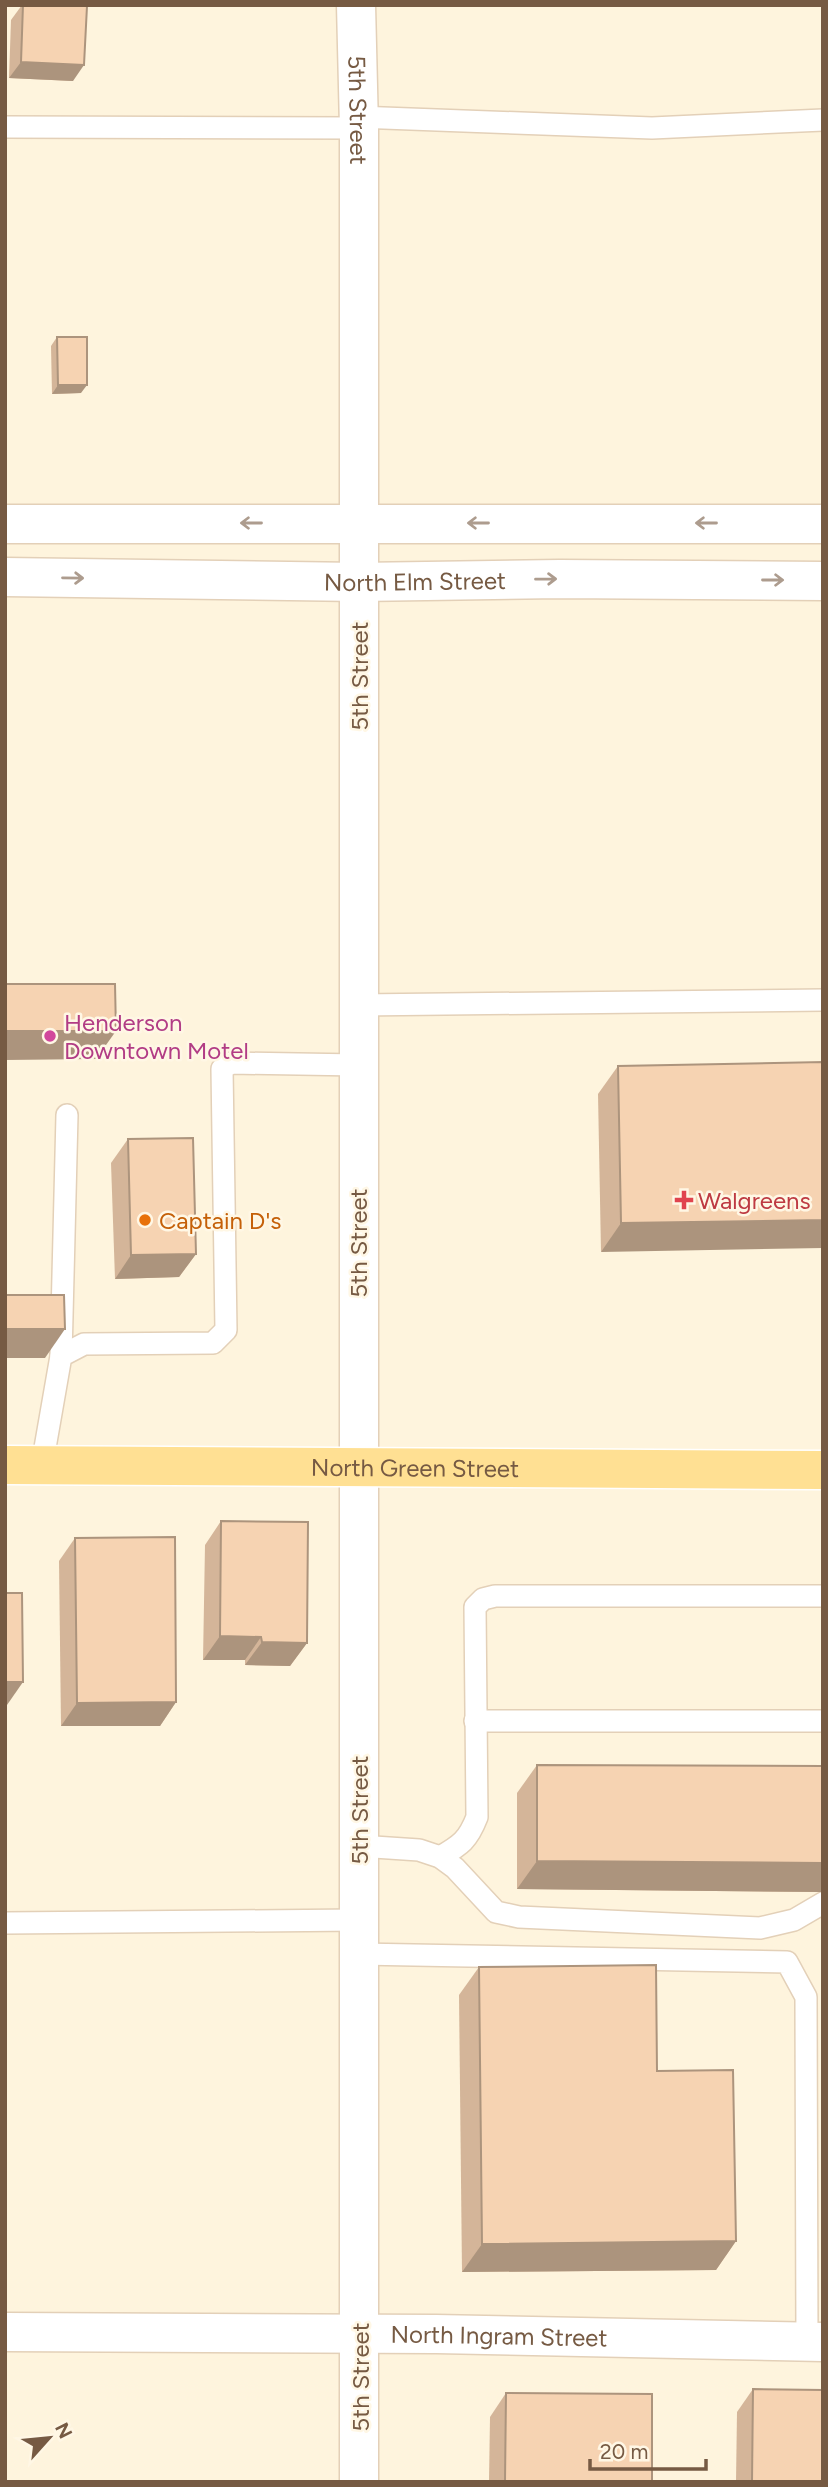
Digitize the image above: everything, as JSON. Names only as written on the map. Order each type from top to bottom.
[{"type":"main road","name":"North Green Street","points":[[5,1465],[823,1470]]},
{"type":"street","name":"5th Street","points":[[356,5],[359,523],[359,2482]]},
{"type":"street","points":[[5,524],[823,524]]},
{"type":"street","name":"North Elm Street","points":[[5,577],[359,582],[560,579],[823,581]]},
{"type":"street","name":"North Ingram Street","points":[[5,2332],[436,2334],[815,2342]]},
{"type":"lane","points":[[5,127],[358,122],[652,128],[823,120]]},
{"type":"lane","points":[[359,1005],[823,1000]]},
{"type":"lane","points":[[61,1356],[84,1344],[213,1343],[220,1337],[226,1330],[222,1069],[231,1063],[358,1066]]},
{"type":"lane","points":[[43,1465],[61,1356],[67,1115]]},
{"type":"lane","points":[[440,1857],[458,1846],[469,1835],[477,1817],[475,1607],[483,1599],[495,1596],[823,1596]]},
{"type":"lane","points":[[475,1721],[823,1721]]},
{"type":"lane","points":[[359,1846],[419,1850],[440,1857],[455,1868],[496,1912],[519,1917],[760,1928],[794,1920],[823,1903]]},
{"type":"lane","points":[[5,1923],[359,1937],[787,1962],[806,1997],[815,2342]]},
{"type":"building","points":[[23,5],[87,6],[84,65],[21,62]]},
{"type":"building","points":[[57,337],[87,337],[87,385],[58,385]]},
{"type":"building","points":[[5,984],[115,984],[116,1031],[5,1031]]},
{"type":"building","points":[[823,1062],[823,1220],[621,1223],[618,1066]]},
{"type":"building","points":[[193,1138],[196,1254],[131,1255],[128,1139]]},
{"type":"building","points":[[5,1295],[64,1295],[65,1329],[5,1329]]},
{"type":"building","points":[[221,1521],[308,1522],[307,1643],[262,1642],[261,1637],[220,1636]]},
{"type":"building","points":[[175,1537],[176,1702],[77,1703],[75,1538]]},
{"type":"building","points":[[5,1593],[22,1593],[23,1682],[5,1682]]},
{"type":"building","points":[[537,1765],[823,1766],[823,1863],[537,1861]]},
{"type":"building","points":[[656,1965],[657,2071],[733,2070],[736,2241],[482,2244],[479,1967]]},
{"type":"building","points":[[753,2389],[823,2390],[823,2482],[752,2482]]},
{"type":"building","points":[[506,2393],[652,2394],[652,2482],[505,2482]]},
{"type":"place","name":"Henderson Downtown Motel","points":[[50,1036]]},
{"type":"place","name":"Walgreens","points":[[684,1200]]},
{"type":"place","name":"Captain D's","points":[[145,1220]]}]
